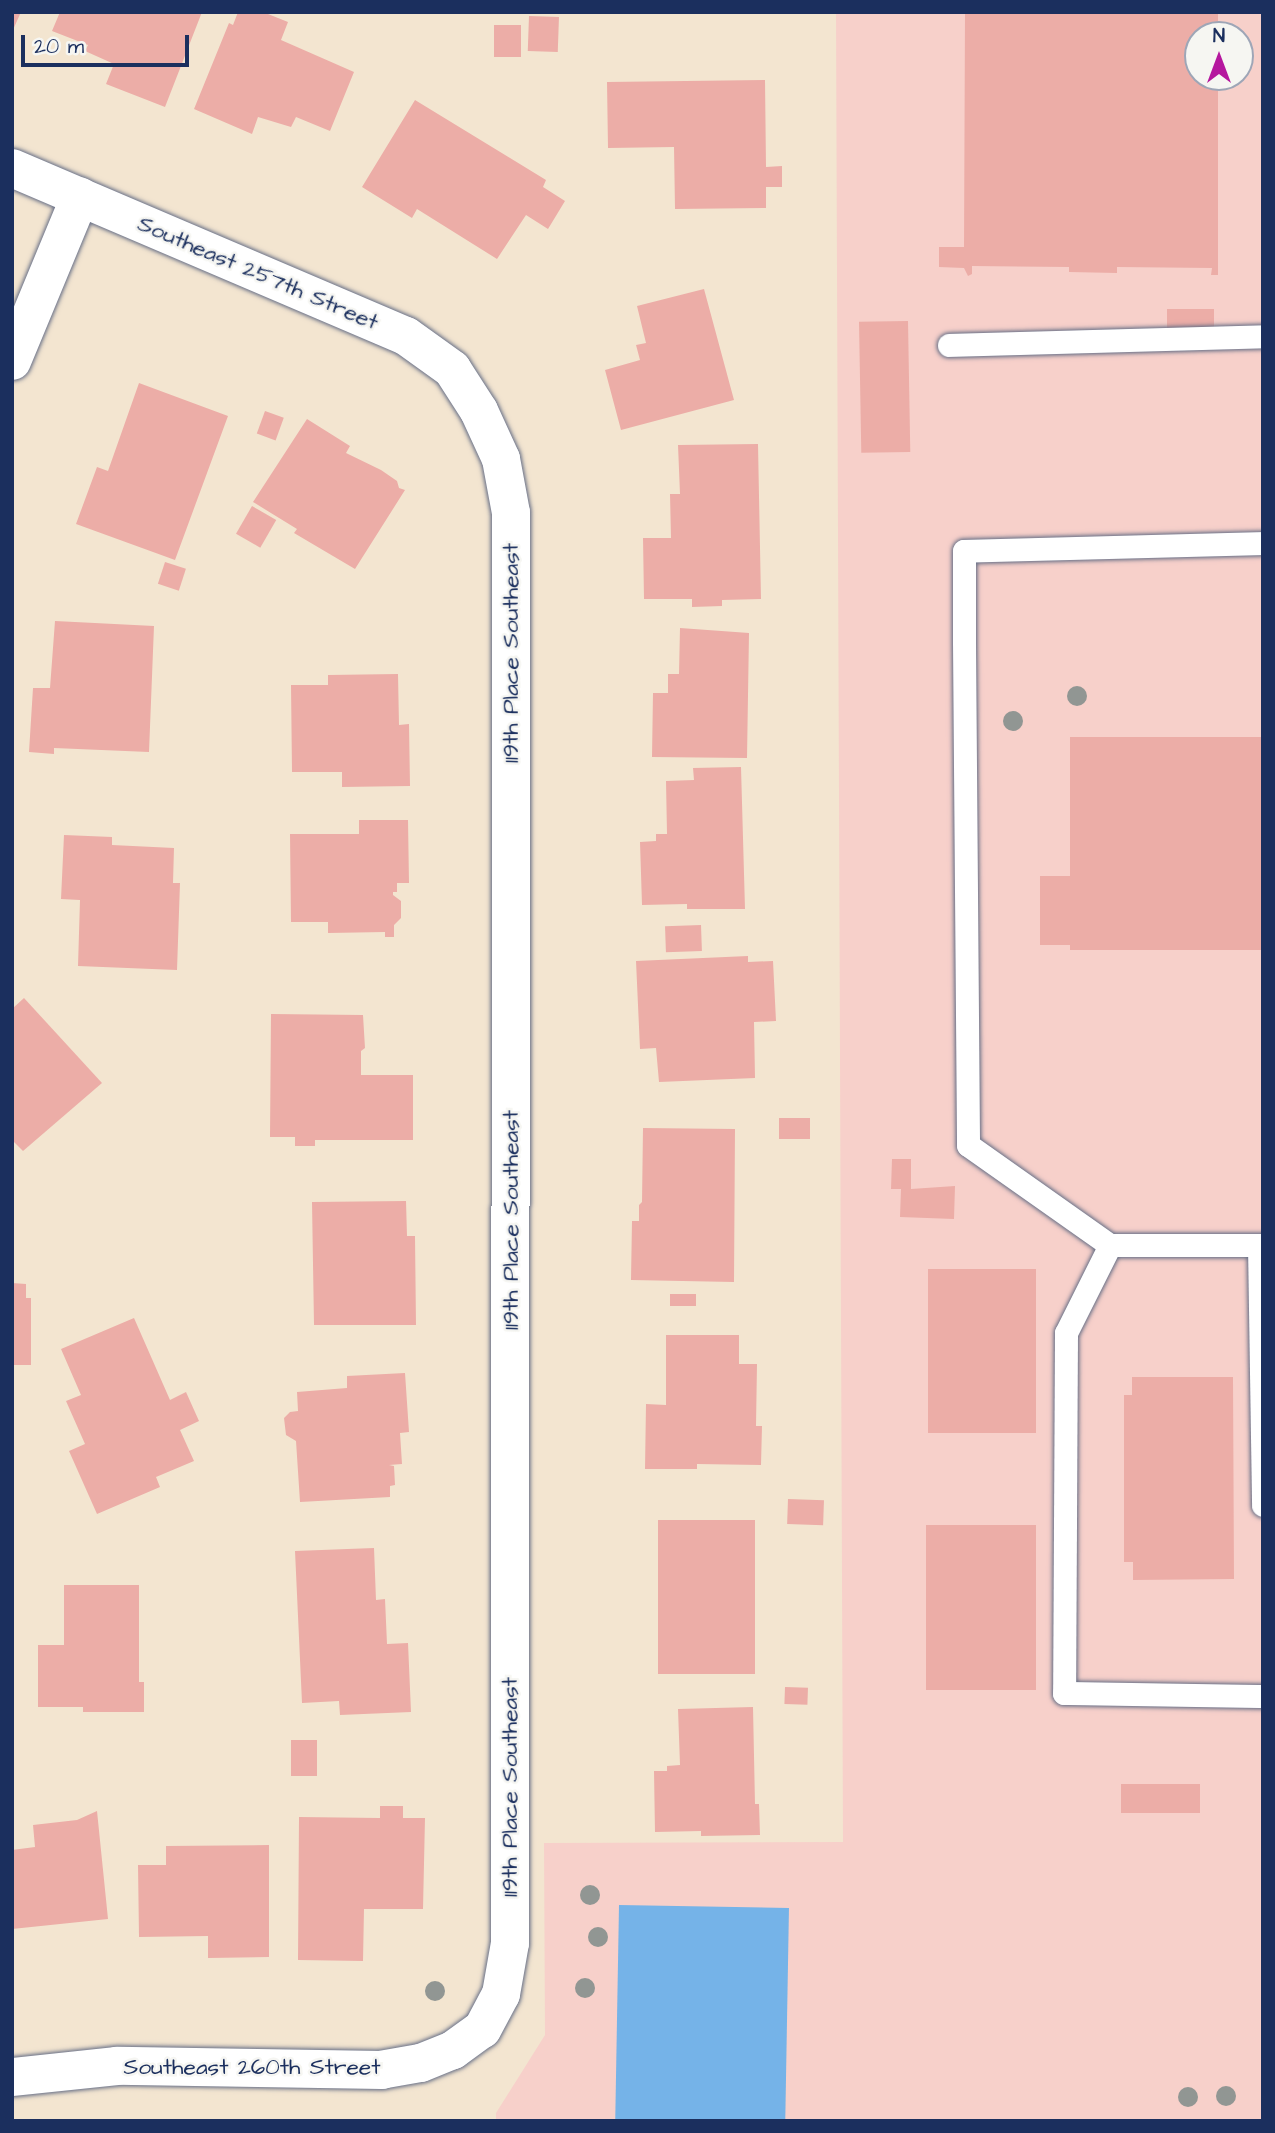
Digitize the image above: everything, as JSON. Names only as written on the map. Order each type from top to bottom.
[{"type":"street","name":"Southeast 257th Street","points":[[12,168],[406,336],[452,369],[479,411]]},
{"type":"street","points":[[12,361],[80,197]]},
{"type":"street","name":"119th Place Southeast","points":[[479,411],[501,459],[511,513],[510,1943],[501,1994],[482,2029]]},
{"type":"street","name":"Southeast 260th Street","points":[[12,2077],[117,2066],[382,2070],[420,2063],[453,2050],[482,2029]]},
{"type":"lane","points":[[949,345],[1263,336]]},
{"type":"lane","points":[[1263,543],[964,551],[968,1145],[1110,1245],[1261,1245],[1263,1505]]},
{"type":"lane","points":[[1110,1245],[1066,1333],[1064,1693],[1263,1696]]},
{"type":"shaded area","points":[[836,12],[1263,12],[1263,2121],[496,2121],[496,2113],[545,2035],[544,1843],[843,1842]]},
{"type":"water","points":[[619,1905],[789,1908],[785,2121],[615,2121]]},
{"type":"building","points":[[12,12],[21,12],[12,32]]},
{"type":"building","points":[[60,12],[202,12],[165,107],[106,84],[114,64],[85,51],[88,45],[52,31]]},
{"type":"building","points":[[238,12],[263,12],[288,22],[281,40],[354,72],[330,131],[296,117],[291,127],[258,117],[252,134],[194,109],[229,23],[233,25]]},
{"type":"building","points":[[965,12],[1218,12],[1218,21],[1184,21],[1184,91],[1218,91],[1218,275],[1211,275],[1212,268],[1117,267],[1117,273],[1069,272],[1069,267],[972,266],[972,274],[968,276],[964,268],[939,267],[939,247],[964,247]]},
{"type":"building","points":[[529,16],[559,17],[558,52],[528,51]]},
{"type":"building","points":[[494,25],[521,25],[521,57],[494,57]]},
{"type":"building","points":[[765,80],[766,167],[782,166],[782,187],[766,187],[766,208],[675,209],[674,147],[608,148],[607,82]]},
{"type":"building","points":[[415,100],[546,180],[543,187],[565,201],[548,229],[526,215],[497,259],[417,209],[412,218],[362,187]]},
{"type":"building","points":[[704,289],[734,400],[621,430],[605,370],[640,360],[636,345],[646,343],[637,306]]},
{"type":"building","points":[[1167,309],[1214,309],[1214,328],[1167,328]]},
{"type":"building","points":[[908,321],[910,452],[861,453],[859,322]]},
{"type":"building","points":[[139,383],[228,416],[175,560],[76,524],[97,467],[108,471]]},
{"type":"building","points":[[265,411],[284,418],[276,440],[257,434]]},
{"type":"building","points":[[307,419],[350,446],[346,453],[381,470],[397,481],[399,488],[405,490],[355,569],[294,533],[297,529],[253,502]]},
{"type":"building","points":[[758,444],[761,599],[722,600],[722,606],[692,607],[692,599],[644,599],[643,538],[671,538],[670,494],[680,494],[678,445]]},
{"type":"building","points":[[252,506],[276,520],[260,548],[236,534]]},
{"type":"building","points":[[165,562],[186,569],[179,591],[158,584]]},
{"type":"building","points":[[55,621],[154,626],[149,752],[54,748],[54,754],[29,752],[33,688],[50,688]]},
{"type":"building","points":[[680,628],[749,633],[747,758],[652,757],[653,693],[668,693],[668,674],[679,674]]},
{"type":"building","points":[[398,674],[399,725],[409,724],[410,786],[342,787],[342,772],[292,772],[291,685],[328,685],[328,675]]},
{"type":"building","points":[[1070,737],[1263,737],[1263,950],[1070,950],[1070,945],[1040,945],[1040,876],[1070,876]]},
{"type":"building","points":[[741,767],[745,909],[687,909],[687,904],[642,905],[640,842],[656,841],[656,834],[667,834],[666,781],[694,780],[693,768]]},
{"type":"building","points":[[359,820],[408,820],[409,883],[397,883],[397,892],[393,892],[401,901],[401,918],[394,925],[394,937],[385,937],[385,932],[328,933],[328,922],[291,922],[290,834],[359,834]]},
{"type":"building","points":[[64,835],[112,837],[112,845],[174,848],[173,883],[180,883],[177,970],[78,966],[80,900],[61,899]]},
{"type":"building","points":[[701,925],[702,951],[666,952],[665,926]]},
{"type":"building","points":[[748,956],[748,962],[773,961],[776,1021],[754,1022],[755,1078],[659,1082],[656,1048],[640,1049],[636,961]]},
{"type":"building","points":[[24,998],[102,1083],[23,1151],[12,1140],[12,1009]]},
{"type":"building","points":[[271,1014],[363,1015],[365,1048],[361,1051],[361,1075],[413,1075],[413,1140],[315,1140],[315,1146],[295,1146],[295,1137],[270,1137]]},
{"type":"building","points":[[779,1118],[810,1118],[810,1139],[779,1139]]},
{"type":"building","points":[[643,1128],[735,1129],[734,1282],[631,1280],[632,1221],[639,1221],[639,1205],[642,1202]]},
{"type":"building","points":[[892,1159],[911,1159],[911,1189],[955,1186],[954,1219],[900,1217],[901,1189],[891,1189]]},
{"type":"building","points":[[406,1201],[407,1236],[415,1236],[416,1325],[314,1325],[312,1202]]},
{"type":"building","points":[[928,1269],[1036,1269],[1036,1433],[928,1433]]},
{"type":"building","points":[[12,1283],[26,1284],[26,1298],[31,1298],[31,1365],[12,1365]]},
{"type":"building","points":[[670,1294],[696,1294],[696,1306],[670,1306]]},
{"type":"building","points":[[134,1318],[170,1400],[186,1392],[199,1421],[180,1430],[194,1461],[156,1477],[160,1487],[97,1514],[69,1451],[85,1444],[66,1401],[81,1395],[61,1349]]},
{"type":"building","points":[[666,1335],[739,1335],[739,1364],[757,1364],[756,1426],[762,1426],[761,1465],[697,1464],[697,1469],[645,1469],[646,1404],[666,1405]]},
{"type":"building","points":[[405,1373],[409,1432],[400,1433],[402,1464],[389,1465],[394,1466],[395,1485],[390,1486],[390,1497],[300,1502],[296,1441],[286,1435],[284,1418],[290,1412],[298,1411],[297,1392],[347,1388],[347,1376]]},
{"type":"building","points":[[1132,1377],[1233,1377],[1234,1579],[1133,1580],[1133,1562],[1124,1562],[1124,1395],[1132,1395]]},
{"type":"building","points":[[788,1499],[824,1500],[823,1525],[787,1524]]},
{"type":"building","points":[[658,1520],[755,1520],[755,1674],[658,1674]]},
{"type":"building","points":[[926,1525],[1036,1525],[1036,1690],[926,1690]]},
{"type":"building","points":[[374,1548],[376,1600],[385,1599],[387,1644],[408,1643],[411,1712],[340,1715],[339,1701],[302,1703],[295,1551]]},
{"type":"building","points":[[64,1585],[139,1585],[139,1682],[144,1682],[144,1712],[83,1712],[83,1707],[38,1707],[38,1645],[64,1645]]},
{"type":"building","points":[[785,1687],[808,1688],[807,1705],[784,1704]]},
{"type":"building","points":[[753,1707],[755,1804],[759,1804],[760,1835],[701,1836],[701,1831],[655,1832],[654,1771],[667,1771],[667,1766],[680,1765],[678,1709]]},
{"type":"building","points":[[291,1740],[317,1740],[317,1776],[291,1776]]},
{"type":"building","points":[[1121,1784],[1200,1784],[1200,1813],[1121,1813]]},
{"type":"building","points":[[380,1806],[403,1806],[403,1818],[425,1818],[423,1909],[364,1909],[363,1961],[298,1960],[299,1817],[380,1818]]},
{"type":"building","points":[[97,1811],[108,1919],[12,1929],[12,1850],[35,1847],[33,1825],[77,1820]]},
{"type":"building","points":[[269,1845],[269,1957],[208,1958],[208,1936],[139,1937],[138,1865],[166,1865],[166,1846]]}]
